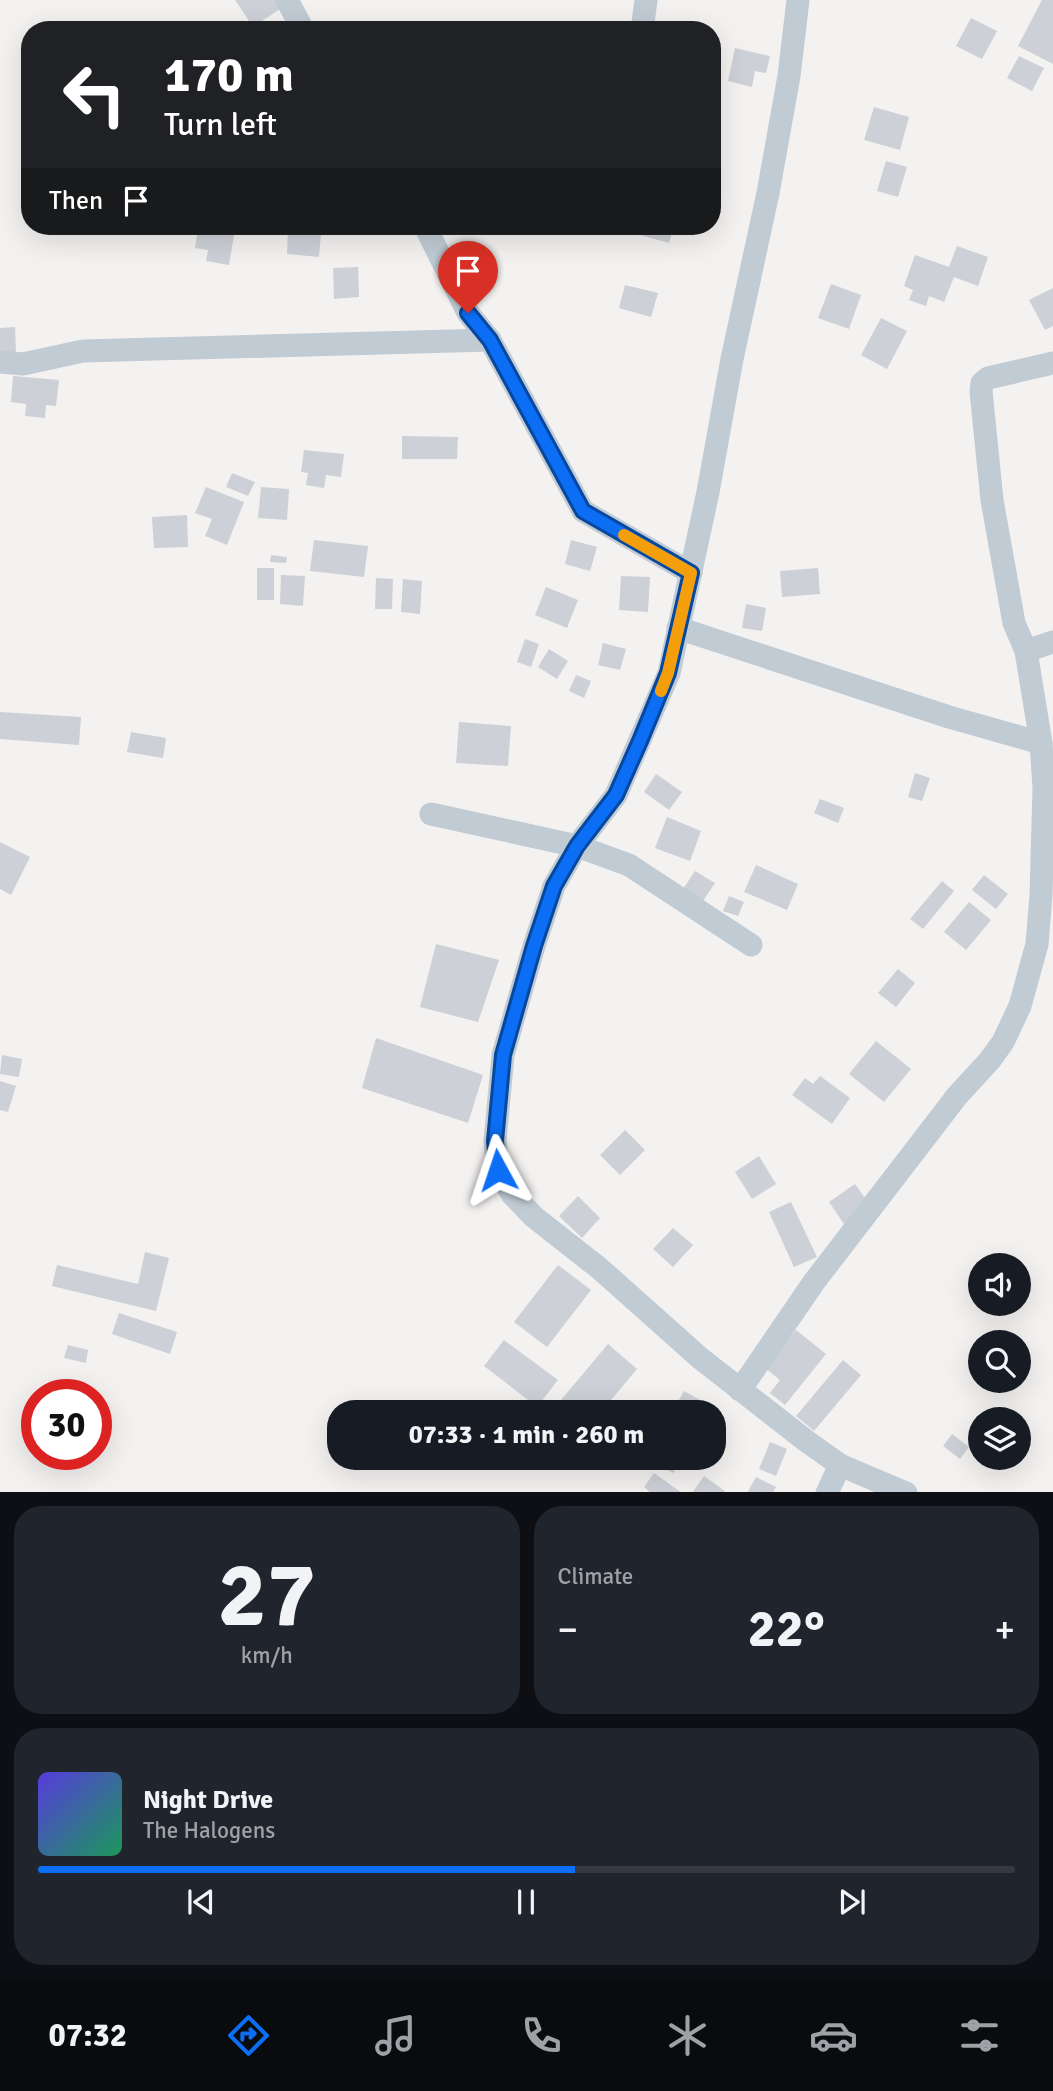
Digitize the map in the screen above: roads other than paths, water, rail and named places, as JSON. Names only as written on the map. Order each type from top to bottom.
[{"type":"street","points":[[288,0],[298,21]]},
{"type":"street","points":[[643,21],[646,0]]},
{"type":"street","points":[[798,0],[789,76],[771,180],[732,359],[708,492],[668,673],[616,795],[577,846],[554,886],[503,1055],[495,1141],[498,1170],[512,1194],[534,1217],[599,1268],[740,1391],[840,1465],[904,1492]]},
{"type":"street","points":[[429,235],[468,313],[490,340],[583,511],[691,573]]},
{"type":"street","points":[[0,362],[23,364],[83,351],[490,340]]},
{"type":"street","points":[[740,1391],[814,1283],[950,1106],[990,1060],[1003,1042],[1020,1006],[1037,944],[1048,787],[1026,652],[1014,623],[992,500],[981,391],[982,383],[988,378],[1053,363]]},
{"type":"street","points":[[678,628],[949,717],[1041,743]]},
{"type":"street","points":[[1026,652],[1053,642]]},
{"type":"street","points":[[431,814],[577,846],[629,865],[751,945]]},
{"type":"street","points":[[827,1492],[840,1465]]}]
